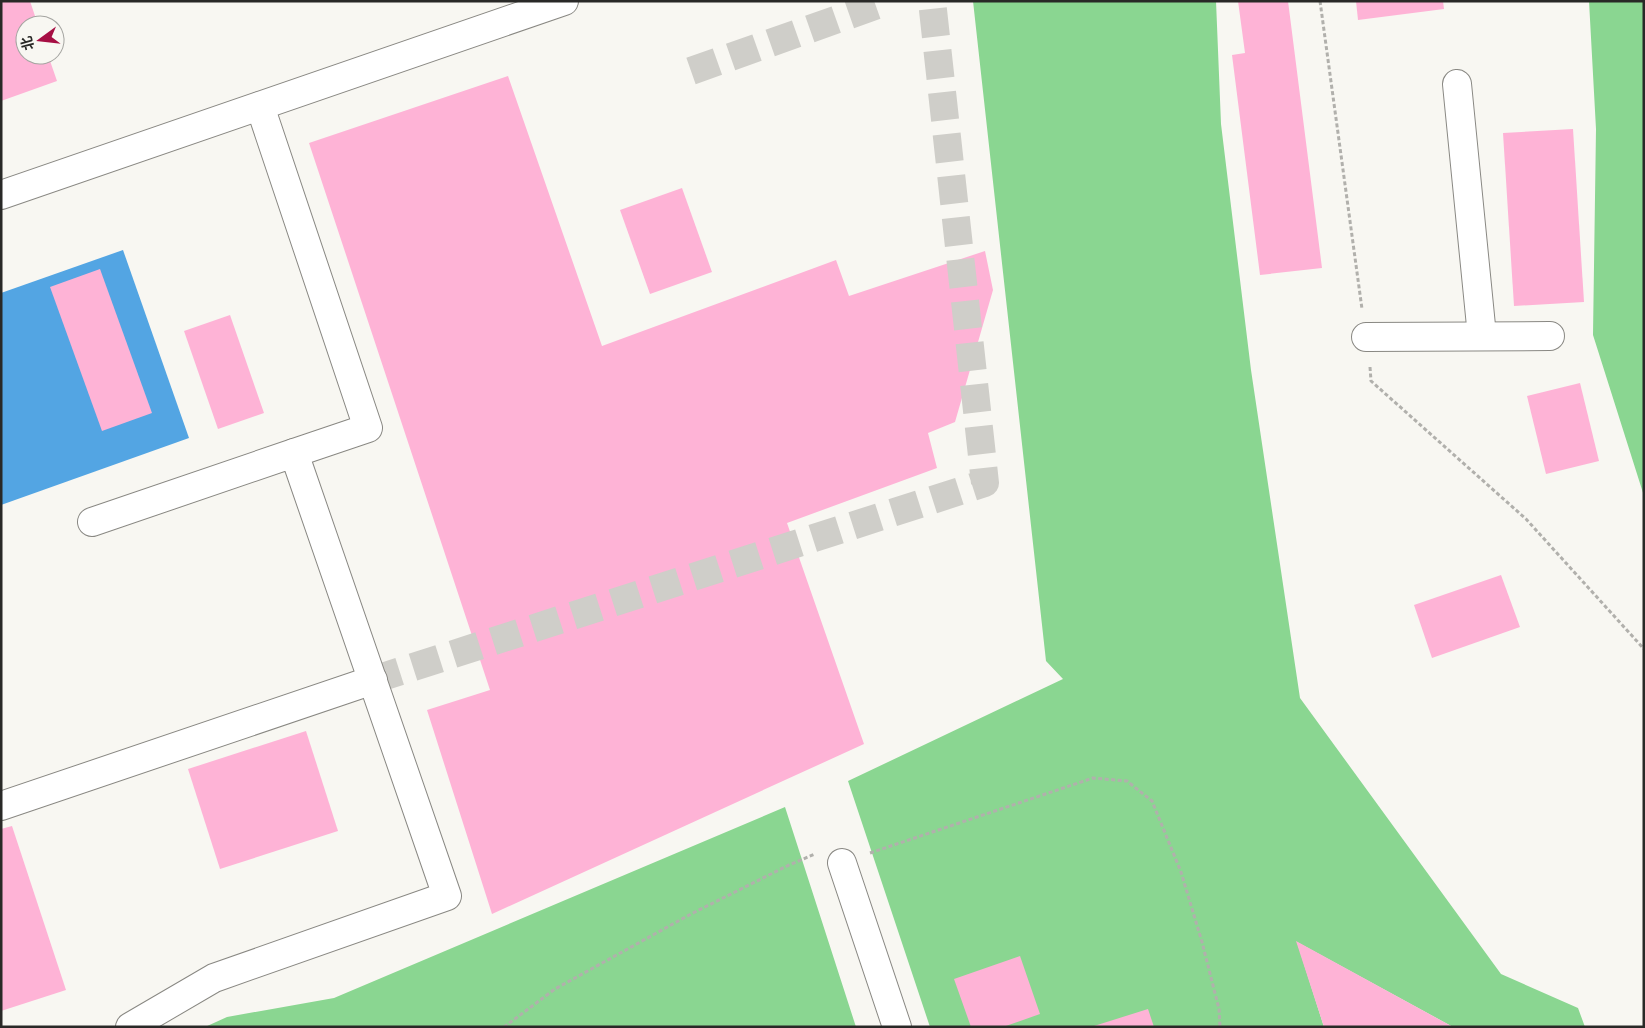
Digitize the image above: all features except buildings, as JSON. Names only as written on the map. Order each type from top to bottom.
[{"type":"street","points":[[1,195],[564,1]]},
{"type":"street","points":[[1457,84],[1482,336]]},
{"type":"street","points":[[92,522],[368,428],[260,106]]},
{"type":"street","points":[[1366,337],[1550,336]]},
{"type":"street","points":[[130,1027],[214,978],[447,896],[294,453]]},
{"type":"street","points":[[1,806],[373,680]]},
{"type":"street","points":[[842,863],[897,1027]]},
{"type":"path","points":[[504,1027],[555,989],[691,914],[823,850],[842,863],[1093,778],[1127,781],[1152,801],[1181,872],[1202,942],[1218,1009],[1220,1027]]},
{"type":"green space","points":[[973,1],[1216,1],[1221,124],[1251,370],[1300,698],[1501,974],[1578,1008],[1585,1027],[1453,1027],[1297,942],[1324,1027],[930,1027],[848,781],[1063,679],[1046,661]]},
{"type":"green space","points":[[1589,1],[1644,1],[1644,496],[1593,335],[1596,129]]},
{"type":"green space","points":[[785,807],[856,1027],[205,1027],[227,1017],[334,998]]},
{"type":"water","points":[[123,250],[189,438],[1,505],[1,293]]},
{"type":"tunnel","points":[[691,71],[889,1]]},
{"type":"tunnel","points":[[373,680],[985,483],[932,1]]}]
